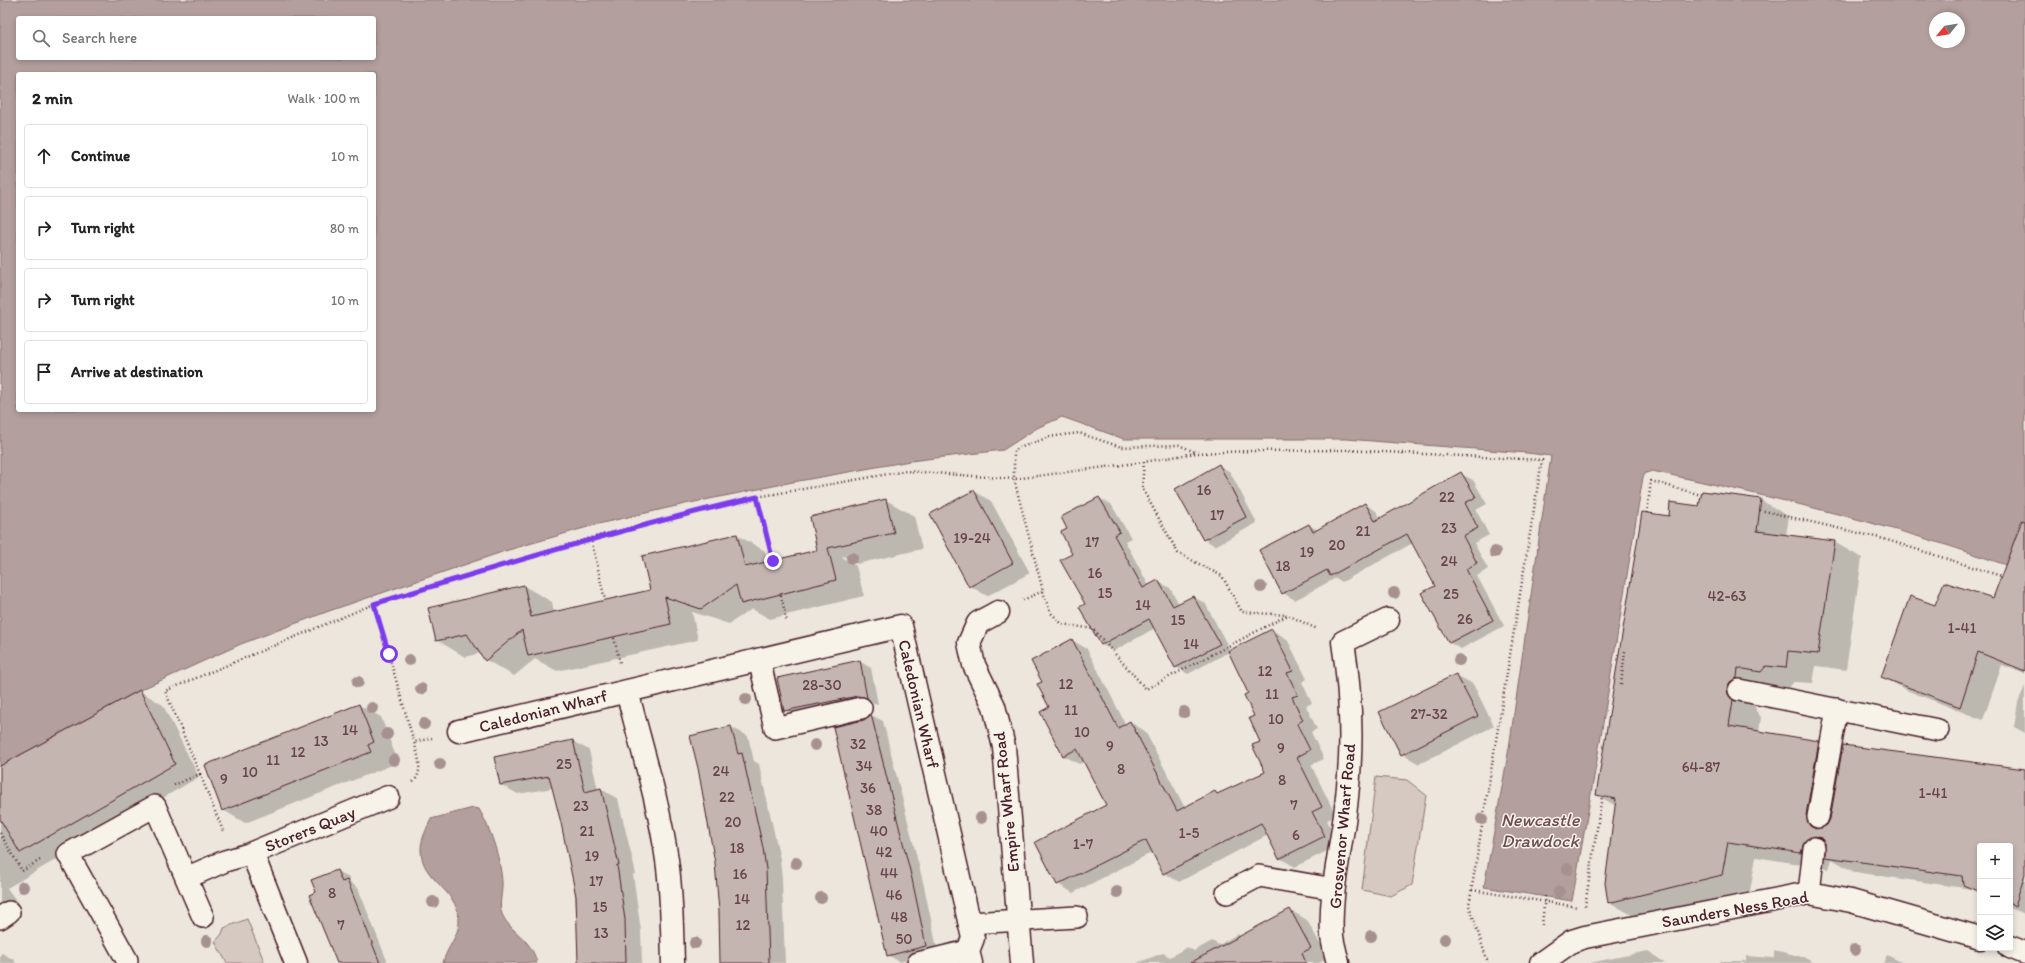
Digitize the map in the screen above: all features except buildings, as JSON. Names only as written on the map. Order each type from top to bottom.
[{"type":"street","name":"Empire Wharf Road","points":[[998,612],[978,623],[969,643],[974,665],[994,706],[1004,747],[1022,963]]},
{"type":"street","points":[[1343,642],[1388,620]]},
{"type":"street","name":"Caledonian Wharf","points":[[460,731],[901,626],[973,938],[970,957]]},
{"type":"street","name":"Grosvenor Wharf Road","points":[[1338,963],[1332,936],[1334,889],[1347,796],[1351,726],[1349,682],[1343,642]]},
{"type":"street","name":"Caledonian Wharf","points":[[627,691],[655,801],[667,860],[672,917],[673,963]]},
{"type":"street","name":"Storers Quay","points":[[296,963],[252,852],[388,797]]},
{"type":"street","name":"Saunders Ness Road","points":[[1541,963],[1572,941],[1585,937],[1809,893],[1851,901],[1977,937]]},
{"type":"street","points":[[2013,948],[2025,953]]},
{"type":"lane","points":[[759,659],[775,728],[861,708]]},
{"type":"lane","points":[[1739,690],[1938,730]]},
{"type":"lane","points":[[1818,817],[1837,709]]},
{"type":"lane","points":[[127,960],[68,854],[155,806],[203,918]]},
{"type":"lane","points":[[1809,893],[1814,848]]},
{"type":"lane","points":[[186,878],[225,861],[252,852]]},
{"type":"lane","points":[[1227,893],[1259,876],[1334,889]]},
{"type":"lane","points":[[969,922],[1077,917]]},
{"type":"lane","points":[[918,963],[970,957]]},
{"type":"path","points":[[1196,453],[1179,445],[1120,447],[1079,433],[1049,437],[1014,450],[1014,479],[1043,591],[1050,612],[1062,624],[1093,629],[1146,690],[1288,615]]},
{"type":"path","points":[[252,852],[222,829],[165,691],[374,604],[591,538],[757,497],[906,471],[1014,479],[1144,462],[1196,453],[1345,450],[1542,460],[1469,905],[1488,963]]},
{"type":"path","points":[[1144,462],[1142,488],[1178,554],[1222,576],[1242,612],[1288,615],[1343,642]]},
{"type":"path","points":[[1647,513],[1651,481],[1701,495]]},
{"type":"path","points":[[757,497],[773,561]]},
{"type":"path","points":[[1760,510],[1884,539],[2001,576]]},
{"type":"path","points":[[591,538],[605,600]]},
{"type":"path","points":[[998,612],[1043,591]]},
{"type":"path","points":[[374,604],[420,760],[418,778],[404,790],[388,797]]},
{"type":"path","points":[[1621,684],[1625,651]]},
{"type":"path","points":[[414,742],[460,731]]},
{"type":"path","points":[[155,806],[162,791],[200,774]]},
{"type":"path","points":[[1472,890],[1584,908],[1602,796]]},
{"type":"path","points":[[0,833],[22,871],[54,852],[68,854]]},
{"type":"shaded area","points":[[1376,777],[1407,780],[1426,795],[1412,885],[1391,896],[1362,890]]},
{"type":"shaded area","points":[[247,919],[264,961],[262,963],[227,963],[215,942],[222,934],[224,928]]},
{"type":"water","name":"Newcastle Drawdock","points":[[0,0],[2025,0],[2025,572],[1887,527],[1746,492],[1652,471],[1646,473],[1643,477],[1597,760],[1572,901],[1484,887],[1509,748],[1551,456],[1346,439],[1124,439],[1062,417],[1037,428],[1003,450],[910,461],[793,482],[685,504],[598,524],[505,551],[329,611],[241,644],[140,690],[0,766]]},
{"type":"water","points":[[473,808],[479,809],[491,835],[497,853],[502,881],[500,906],[502,914],[510,926],[530,947],[537,963],[443,963],[459,926],[459,920],[457,909],[452,900],[426,869],[422,860],[422,841],[431,819]]},
{"type":"route","points":[[389,654],[374,604],[591,538],[680,515],[757,497],[773,561]]}]
